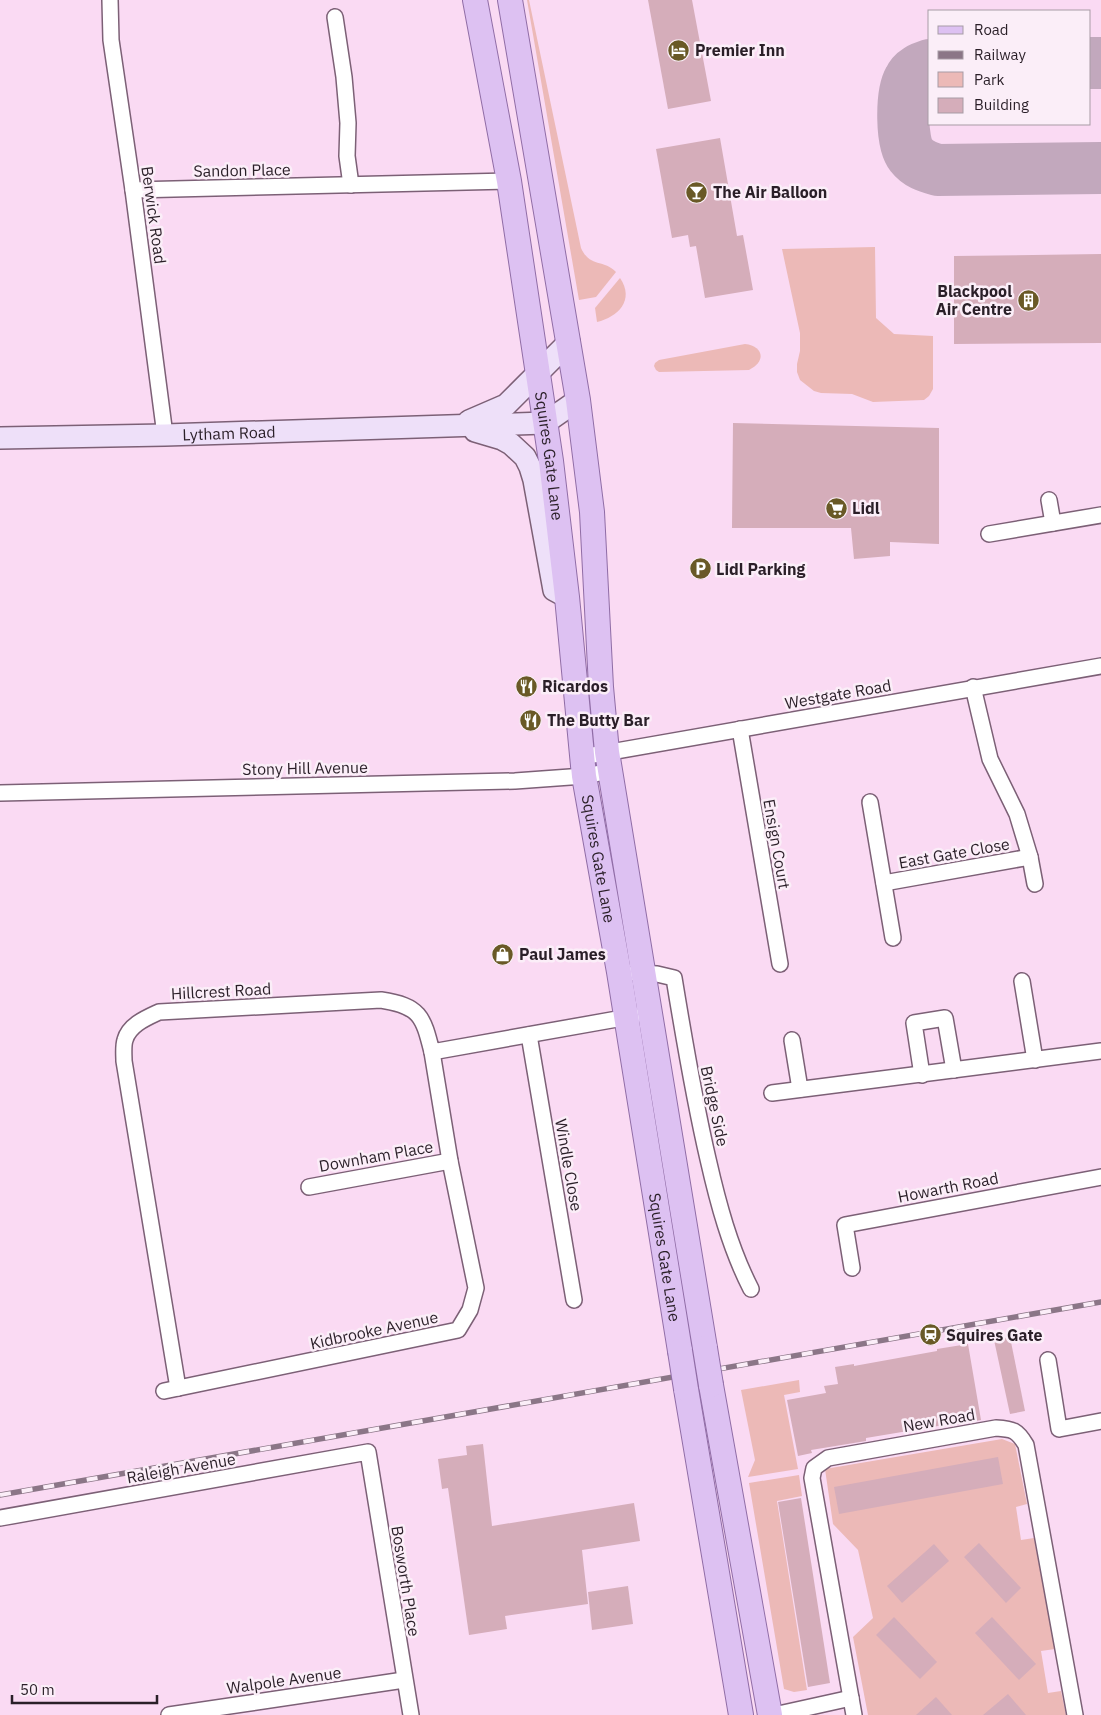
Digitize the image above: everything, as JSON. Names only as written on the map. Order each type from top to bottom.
[{"type":"main road","name":"Squires Gate Lane","points":[[475,0],[509,181],[551,461],[567,597],[583,766],[742,1715]]},
{"type":"main road","name":"Squires Gate Lane","points":[[510,0],[578,400],[592,512],[601,688],[609,761],[705,1348],[770,1715]]},
{"type":"main road","name":"Lytham Road","points":[[458,426],[506,405],[569,342]]},
{"type":"main road","points":[[545,423],[578,400]]},
{"type":"main road","name":"Lytham Road","points":[[0,438],[165,435],[545,423]]},
{"type":"main road","points":[[458,426],[502,439],[511,444],[525,457],[534,480],[554,590],[567,597]]},
{"type":"street","name":"Berwick Road","points":[[110,0],[111,40],[165,435]]},
{"type":"street","points":[[335,17],[344,77],[350,185]]},
{"type":"street","name":"Sandon Place","points":[[133,190],[509,181]]},
{"type":"street","points":[[1049,500],[1053,523]]},
{"type":"street","points":[[990,534],[1101,515]]},
{"type":"street","name":"Westgate Road","points":[[609,761],[740,729],[1101,666]]},
{"type":"street","name":"East Gate Close","points":[[973,688],[990,759],[1017,814],[1030,857],[1035,884]]},
{"type":"street","name":"Ensign Court","points":[[740,729],[780,964]]},
{"type":"street","name":"Stony Hill Avenue","points":[[0,793],[515,781],[609,761]]},
{"type":"street","name":"East Gate Close","points":[[870,802],[893,938]]},
{"type":"street","name":"East Gate Close","points":[[884,883],[1030,857]]},
{"type":"street","name":"Bridge Side","points":[[619,972],[644,973],[674,978],[694,1100],[716,1194],[738,1264],[751,1289]]},
{"type":"street","points":[[1022,982],[1035,1060]]},
{"type":"street","name":"Hillcrest Road","points":[[171,1390],[124,1061],[124,1040],[131,1030],[144,1018],[159,1012],[381,1000],[406,1005],[418,1015],[425,1024],[432,1052]]},
{"type":"street","points":[[432,1052],[651,1013]]},
{"type":"street","points":[[922,1075],[914,1024],[945,1018],[954,1070]]},
{"type":"street","name":"Windle Close","points":[[529,1035],[574,1300]]},
{"type":"street","points":[[792,1040],[800,1089]]},
{"type":"street","points":[[772,1093],[1101,1051]]},
{"type":"street","name":"Kidbrooke Avenue","points":[[171,1390],[458,1330],[470,1310],[476,1288],[450,1161],[432,1052]]},
{"type":"street","name":"Downham Place","points":[[309,1187],[450,1161]]},
{"type":"street","name":"Howarth Road","points":[[852,1268],[845,1225],[1101,1178]]},
{"type":"street","points":[[1048,1360],[1059,1429],[1101,1420]]},
{"type":"street","name":"New Road","points":[[854,1715],[812,1478],[814,1468],[828,1458],[996,1428],[1013,1429],[1021,1436],[1026,1445],[1075,1715]]},
{"type":"street","name":"Raleigh Avenue","points":[[0,1518],[368,1452]]},
{"type":"street","name":"Bosworth Place","points":[[368,1452],[411,1715]]},
{"type":"street","name":"Walpole Avenue","points":[[169,1715],[404,1680]]},
{"type":"street","points":[[774,1715],[851,1698]]},
{"type":"green space","points":[[527,0],[529,0],[581,248],[593,261],[607,266],[616,272],[596,297],[579,300]]},
{"type":"green space","points":[[875,247],[876,318],[894,334],[933,336],[933,389],[924,400],[873,402],[852,394],[821,393],[814,391],[800,380],[797,372],[800,333],[782,249]]},
{"type":"green space","points":[[620,278],[626,293],[622,306],[612,316],[597,322],[595,308]]},
{"type":"green space","points":[[745,344],[756,348],[760,354],[758,362],[749,370],[659,372],[654,366],[659,360]]},
{"type":"green space","points":[[799,1380],[800,1392],[784,1395],[798,1469],[748,1477],[755,1460],[741,1390]]},
{"type":"green space","points":[[1002,1439],[1015,1444],[1027,1504],[1016,1507],[1021,1540],[1034,1538],[1055,1649],[1041,1651],[1048,1693],[1061,1691],[1066,1715],[868,1715],[853,1637],[873,1618],[858,1550],[833,1524],[825,1469]]},
{"type":"green space","points":[[799,1475],[802,1496],[777,1501],[807,1690],[794,1692],[784,1689],[749,1483]]},
{"type":"building","name":"Premier Inn","points":[[648,0],[692,0],[711,101],[668,109]]},
{"type":"building","name":"The Air Balloon","points":[[720,138],[737,236],[743,235],[753,290],[705,298],[696,246],[690,247],[688,235],[672,238],[656,149]]},
{"type":"building","name":"Blackpool Air Centre","points":[[1101,254],[1101,343],[954,344],[954,256]]},
{"type":"building","name":"Lidl","points":[[733,423],[939,428],[939,544],[890,542],[890,556],[854,559],[851,528],[732,528]]},
{"type":"building","points":[[1010,1337],[1025,1411],[1010,1414],[994,1340]]},
{"type":"building","points":[[968,1344],[981,1420],[866,1438],[866,1441],[811,1450],[812,1453],[798,1456],[787,1400],[826,1393],[824,1386],[838,1384],[835,1367],[854,1364],[854,1366]]},
{"type":"building","points":[[483,1444],[492,1526],[634,1503],[640,1541],[582,1550],[588,1604],[505,1616],[507,1629],[469,1635],[448,1488],[442,1489],[438,1459],[467,1455],[466,1446]]},
{"type":"building","points":[[998,1457],[1003,1484],[839,1514],[834,1487]]},
{"type":"building","points":[[801,1498],[830,1683],[808,1687],[778,1502]]},
{"type":"building","points":[[979,1543],[1021,1588],[1006,1603],[964,1557]]},
{"type":"building","points":[[934,1544],[949,1561],[902,1603],[887,1586]]},
{"type":"building","points":[[628,1586],[633,1624],[592,1630],[588,1592]]},
{"type":"building","points":[[894,1617],[937,1662],[920,1679],[876,1635]]},
{"type":"building","points":[[992,1617],[1036,1664],[1019,1680],[975,1633]]},
{"type":"building","points":[[1008,1694],[1026,1715],[983,1715]]},
{"type":"building","points":[[936,1697],[952,1715],[916,1715]]},
{"type":"taxiway","points":[[1091,63],[1101,63]]},
{"type":"taxiway","points":[[928,66],[915,72],[909,80],[903,107],[905,140],[911,155],[920,163],[938,170],[1101,168]]},
{"type":"railway","points":[[0,1495],[1101,1302]]},
{"type":"place","name":"Premier Inn","points":[[679,50]]},
{"type":"place","name":"The Air Balloon","points":[[697,192]]},
{"type":"place","name":"Blackpool Air Centre","points":[[1028,300]]},
{"type":"place","name":"Lidl","points":[[836,508]]},
{"type":"place","name":"Lidl Parking","points":[[700,569]]},
{"type":"place","name":"Ricardos","points":[[526,686]]},
{"type":"place","name":"The Butty Bar","points":[[531,720]]},
{"type":"place","name":"Paul James","points":[[503,954]]},
{"type":"place","name":"Squires Gate","points":[[930,1335]]}]
